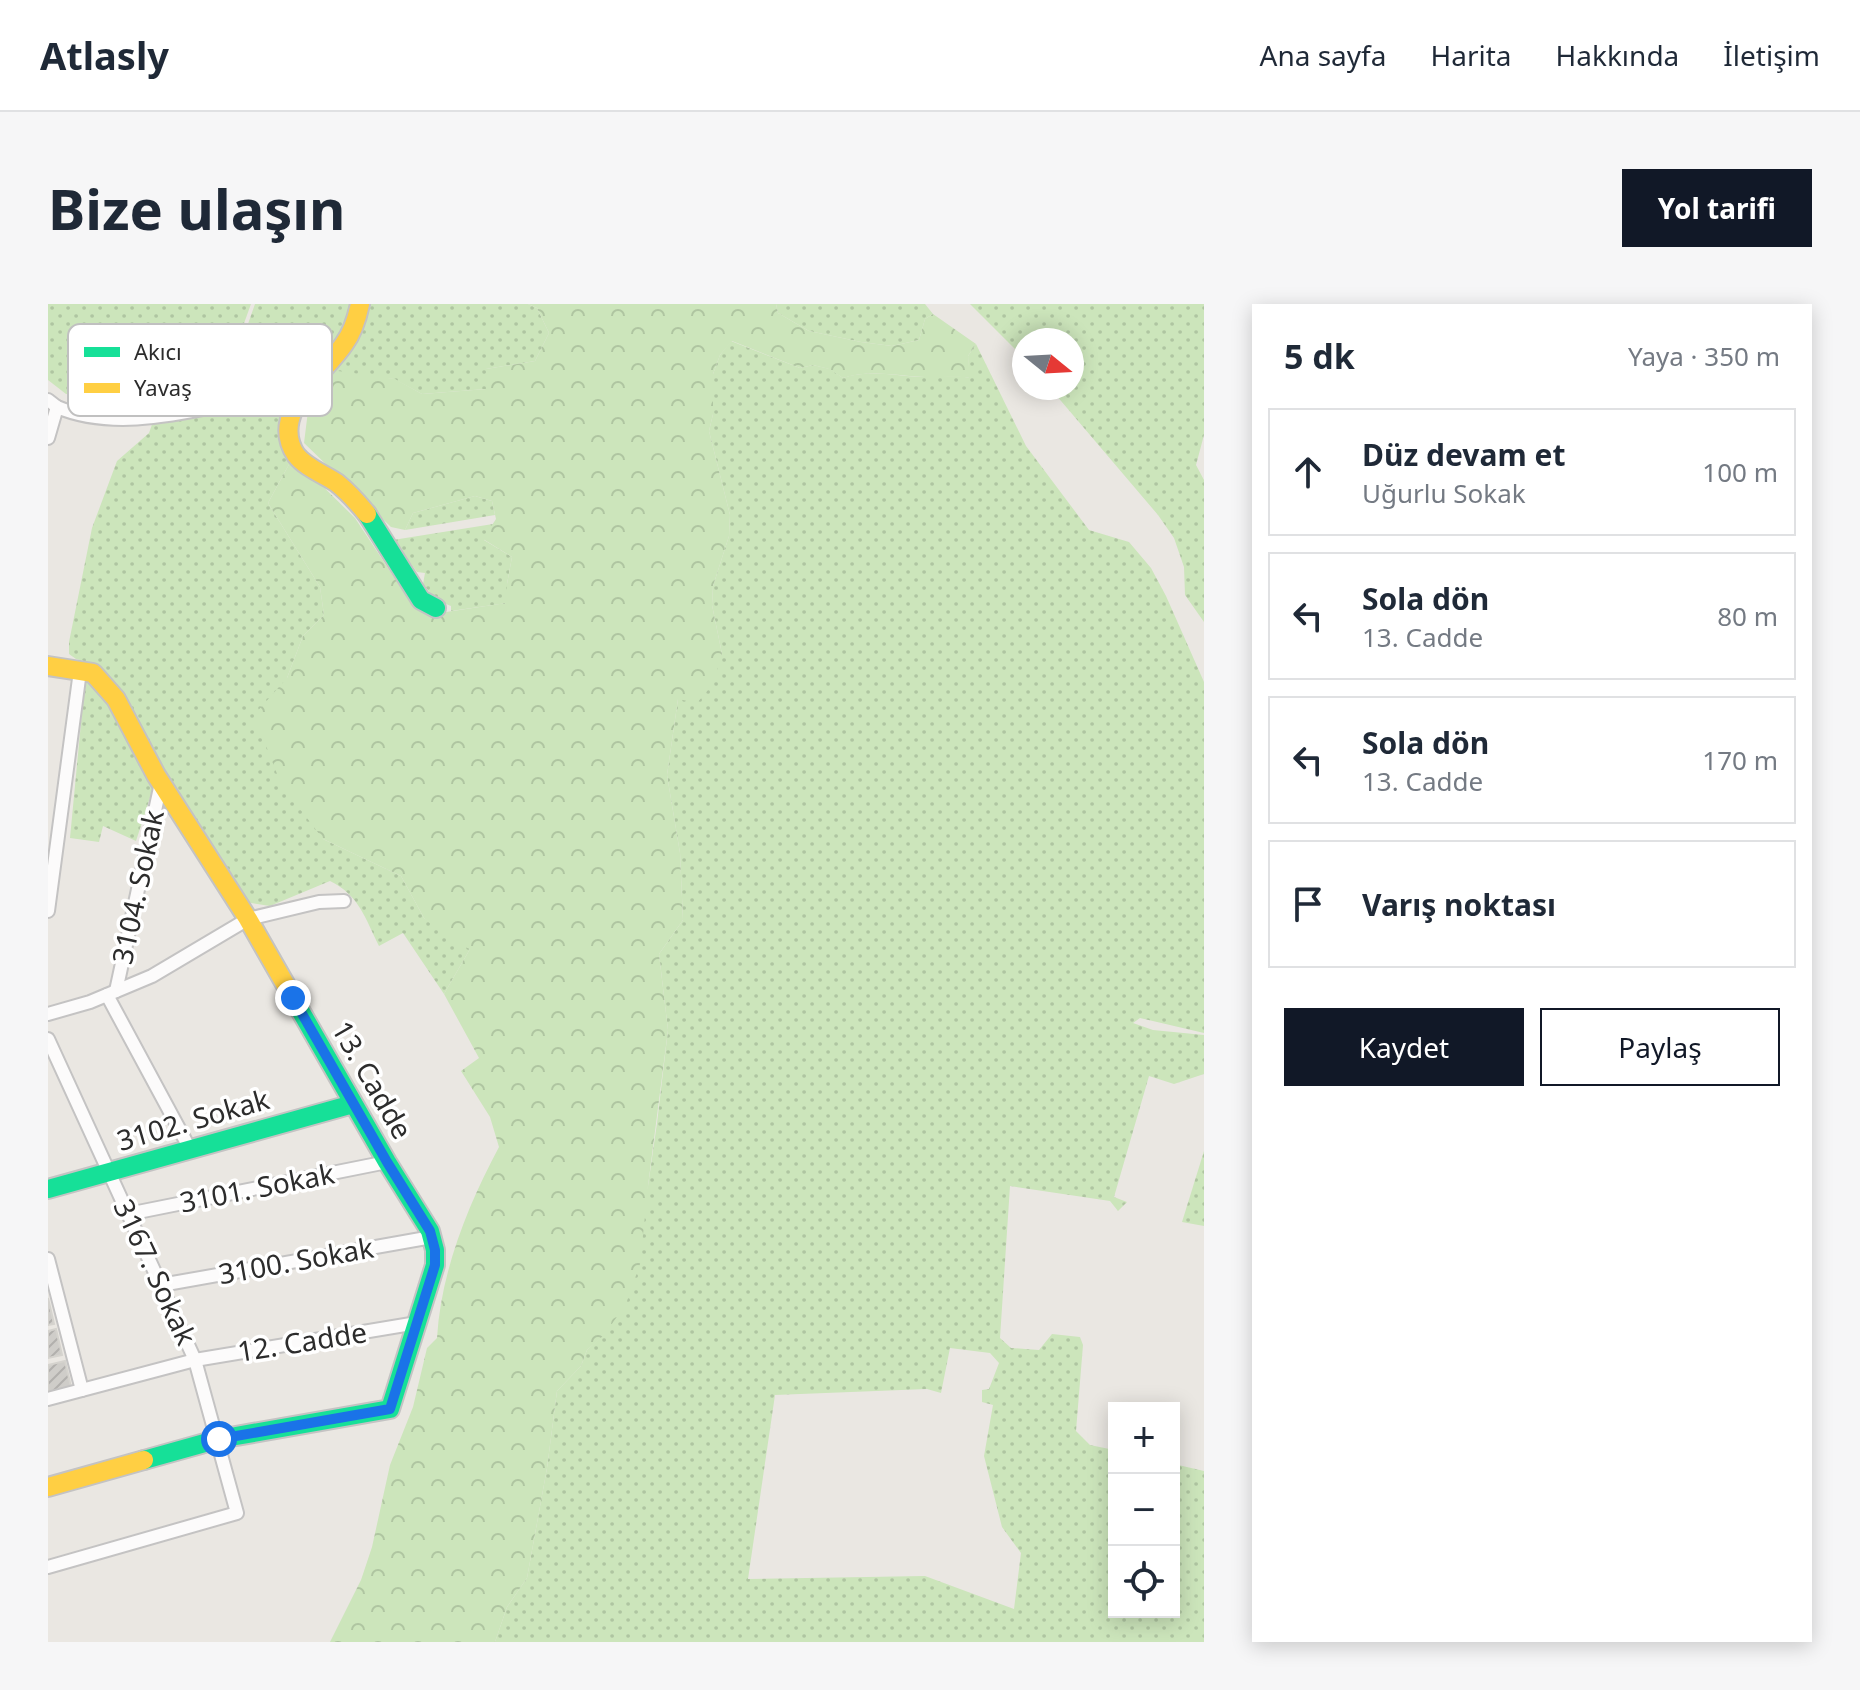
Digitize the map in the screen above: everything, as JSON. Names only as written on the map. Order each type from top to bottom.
[{"type":"street","points":[[332,359],[342,348],[357,318],[360,304]]},
{"type":"street","points":[[48,438],[53,403]]},
{"type":"street","points":[[84,416],[101,419],[148,416]]},
{"type":"street","points":[[293,416],[289,428],[295,452],[311,469],[330,478],[348,494],[389,546],[423,603],[436,608]]},
{"type":"street","name":"13. Cadde","points":[[48,666],[93,673],[116,699],[161,783],[248,919],[432,1237]]},
{"type":"street","points":[[48,911],[80,671]]},
{"type":"street","name":"3104. Sokak","points":[[161,783],[111,993],[190,1149]]},
{"type":"street","points":[[48,1014],[152,976],[248,919],[319,902],[344,901]]},
{"type":"street","name":"3167. Sokak","points":[[48,1039],[195,1360],[237,1513],[48,1567]]},
{"type":"street","name":"3102. Sokak","points":[[48,1189],[353,1104]]},
{"type":"street","name":"3101. Sokak","points":[[128,1214],[387,1162]]},
{"type":"street","points":[[48,1487],[219,1439],[390,1409],[435,1265],[432,1237]]},
{"type":"street","name":"3100. Sokak","points":[[161,1285],[432,1237]]},
{"type":"street","points":[[48,1259],[82,1390]]},
{"type":"street","name":"12. Cadde","points":[[48,1399],[195,1360],[417,1323]]},
{"type":"green space","points":[[48,304],[251,304],[244,324],[68,324],[68,394],[48,380]]},
{"type":"green space","points":[[255,304],[350,304],[346,327],[332,344],[332,324],[248,324]]},
{"type":"green space","points":[[362,304],[528,304],[537,308],[549,333],[535,361],[486,369],[486,389],[422,394],[394,379],[332,374],[332,362]]},
{"type":"green space","points":[[528,304],[776,304],[778,313],[809,331],[892,346],[919,340],[925,319],[933,314],[976,344],[968,356],[970,378],[873,373],[843,378],[829,369],[813,365],[800,368],[732,341],[720,355],[713,374],[713,414],[709,431],[730,515],[729,536],[713,586],[712,605],[722,654],[713,684],[697,703],[678,699],[667,775],[680,853],[683,920],[659,954],[668,1030],[640,1264],[626,1304],[604,1335],[587,1350],[581,1366],[557,1391],[527,1578],[507,1607],[495,1642],[330,1642],[361,1580],[372,1547],[390,1465],[413,1407],[427,1348],[437,1338],[450,1263],[477,1192],[499,1147],[490,1117],[461,1071],[479,1058],[444,994],[470,949],[452,942],[424,918],[401,876],[323,839],[281,784],[254,715],[287,678],[303,636],[324,615],[320,587],[268,503],[293,457],[355,518],[413,606],[446,612],[506,603],[512,557],[483,539],[496,519],[492,501],[475,496],[413,513],[405,530],[391,527],[304,443],[307,416],[332,416],[332,372],[395,379],[422,394],[486,389],[486,369],[535,361],[549,333],[537,308]]},
{"type":"green space","points":[[776,304],[925,304],[933,314],[925,319],[919,340],[892,346],[809,331],[778,313]]},
{"type":"green space","points":[[970,304],[1204,304],[1204,435],[1196,465],[1204,480],[1204,622],[1185,595],[1184,567],[1174,538],[1060,400],[1084,400],[1084,328],[1012,328],[1012,346]]},
{"type":"green space","points":[[731,341],[800,368],[813,365],[830,369],[843,378],[876,374],[969,378],[968,356],[976,344],[1026,446],[1089,530],[1129,542],[1151,568],[1204,682],[1204,1033],[1140,1018],[1133,1023],[1153,1030],[1204,1035],[1204,1074],[1174,1084],[1149,1076],[1114,1197],[1127,1202],[1118,1211],[1110,1201],[1010,1186],[1000,1338],[1011,1348],[1039,1350],[1052,1334],[1080,1337],[1083,1345],[1076,1431],[1090,1445],[1108,1449],[1108,1618],[1180,1618],[1180,1465],[1204,1471],[1204,1642],[495,1642],[507,1607],[527,1578],[557,1391],[581,1366],[587,1350],[603,1335],[648,1186],[668,1030],[659,954],[683,920],[680,853],[667,775],[678,699],[722,654],[712,605],[713,586],[729,536],[730,515],[709,431],[713,414],[713,374],[720,355]],"holes":[[[950,1348],[990,1353],[999,1363],[989,1389],[982,1390],[982,1402],[993,1405],[984,1456],[1002,1527],[1021,1553],[1014,1609],[925,1576],[748,1579],[775,1395],[927,1389],[941,1393]]]},
{"type":"green space","points":[[155,416],[288,416],[293,457],[268,503],[320,587],[324,615],[303,636],[287,678],[323,839],[401,876],[424,918],[470,949],[444,994],[403,933],[379,946],[355,900],[330,881],[270,906],[251,903],[241,897],[208,847],[129,706],[107,675],[92,663],[69,654],[92,528],[117,461],[149,433]]},
{"type":"green space","points":[[475,496],[492,501],[495,515],[405,530],[413,513]]},
{"type":"green space","points":[[493,524],[484,540],[512,557],[507,603],[451,611],[451,606],[436,600],[423,584],[425,573],[417,572],[393,540]]},
{"type":"green space","points":[[85,681],[94,681],[156,779],[136,841],[103,826],[99,842],[70,838]]},
{"type":"green space","points":[[1204,1151],[1204,1226],[1182,1222]]},
{"type":"building","points":[[48,1298],[54,1324],[48,1325]]},
{"type":"building","points":[[56,1329],[62,1355],[48,1358],[48,1331]]},
{"type":"building","points":[[65,1361],[71,1387],[48,1392],[48,1365]]},
{"type":"traffic: fast","points":[[367,514],[421,600],[436,608]]},
{"type":"traffic: fast","points":[[144,1460],[219,1439],[390,1409],[435,1265],[430,1231],[288,989]]},
{"type":"traffic: fast","points":[[48,1189],[353,1104]]},
{"type":"traffic: slow","points":[[332,359],[347,339],[360,304]]},
{"type":"traffic: slow","points":[[292,416],[289,439],[296,455],[337,483],[367,514]]},
{"type":"traffic: slow","points":[[48,666],[93,673],[116,699],[156,775],[248,919],[288,989]]},
{"type":"traffic: slow","points":[[48,1487],[144,1460]]},
{"type":"route","points":[[219,1439],[390,1409],[435,1265],[430,1231],[293,998]]}]
